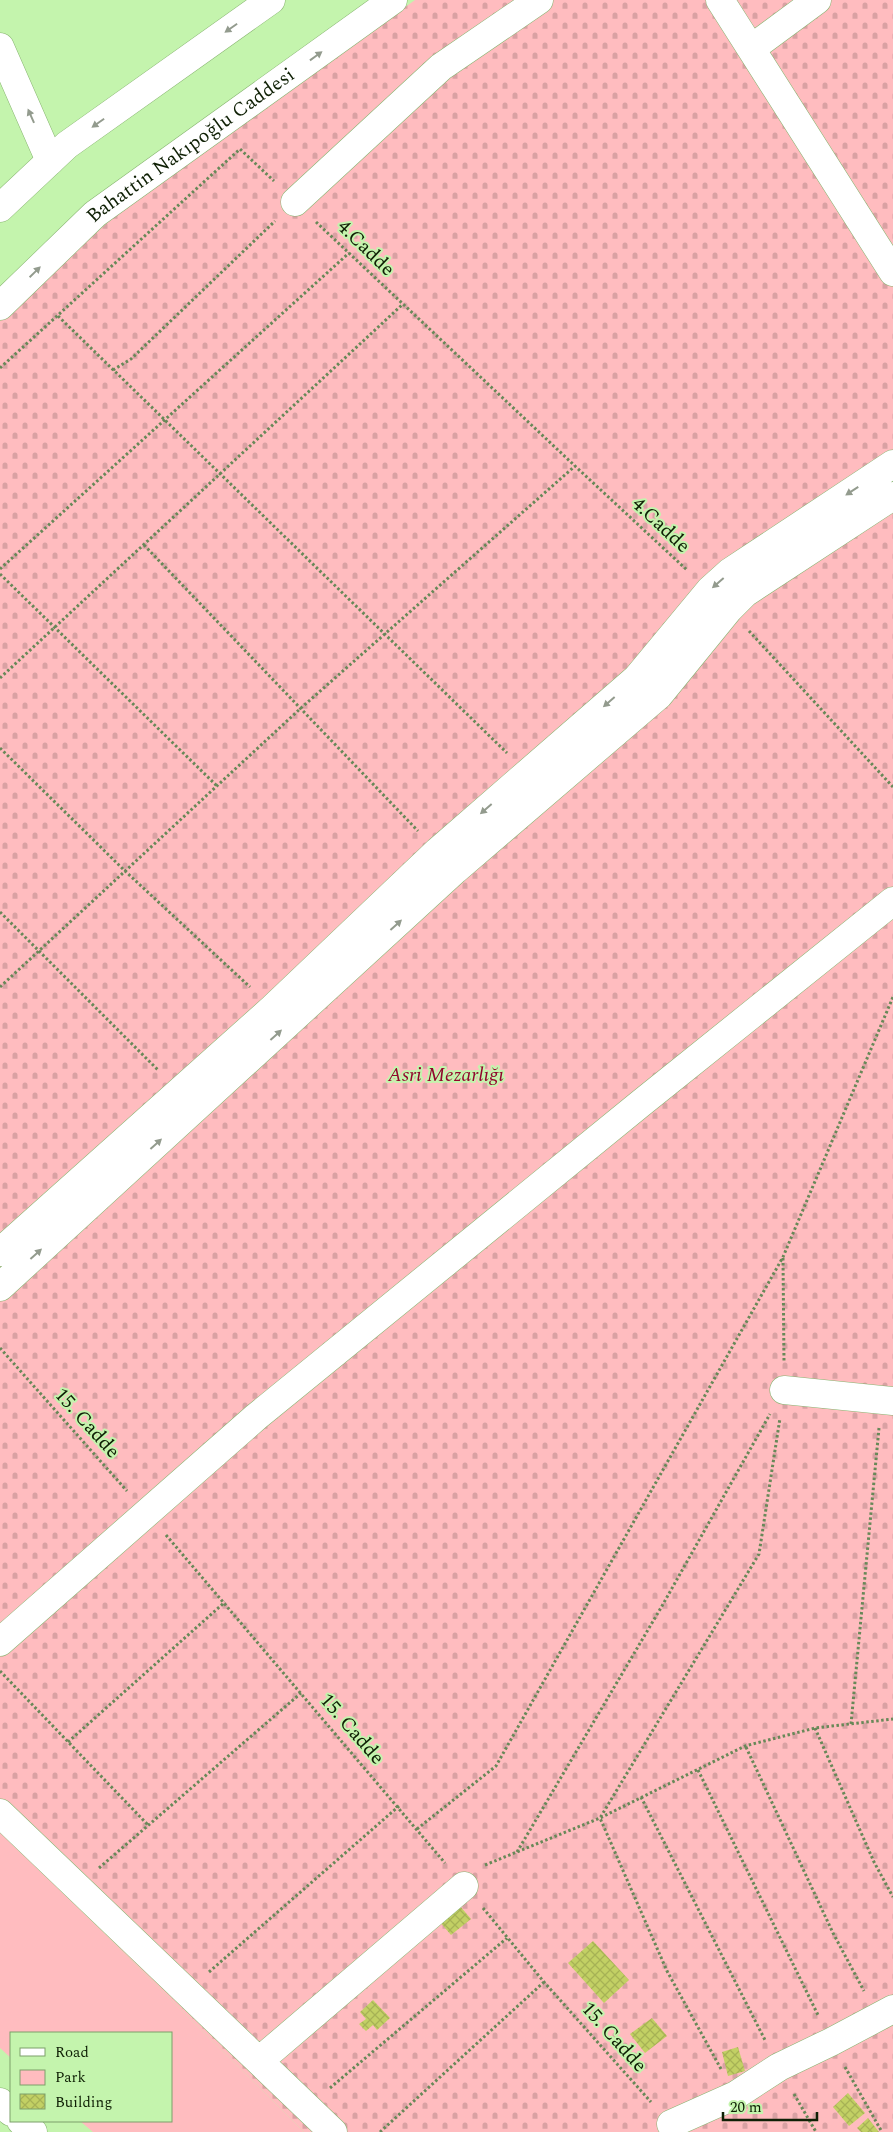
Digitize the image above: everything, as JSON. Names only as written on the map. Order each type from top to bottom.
[{"type":"main road","points":[[0,208],[67,145],[270,0]]},
{"type":"main road","name":"Bahattin Nakıpoğlu Caddesi","points":[[0,306],[96,214],[393,0]]},
{"type":"main road","points":[[296,202],[441,67],[539,0]]},
{"type":"main road","points":[[720,0],[893,272]]},
{"type":"main road","points":[[752,48],[817,0]]},
{"type":"main road","points":[[0,47],[50,160]]},
{"type":"main road","points":[[0,1287],[455,870],[659,695],[719,600],[730,572],[893,464]]},
{"type":"main road","points":[[0,1252],[273,1008],[438,851],[637,678],[719,600],[745,593],[893,496]]},
{"type":"main road","points":[[0,1642],[256,1417],[632,1110],[893,901]]},
{"type":"main road","points":[[784,1390],[887,1400]]},
{"type":"main road","points":[[0,1813],[333,2132]]},
{"type":"main road","points":[[259,2061],[460,1881]]},
{"type":"main road","points":[[671,2124],[736,2095],[778,2067],[886,2013]]},
{"type":"main road","points":[[0,2102],[10,2111]]},
{"type":"main road","points":[[22,2122],[33,2132]]},
{"type":"path","name":"4.Cadde","points":[[0,368],[240,149],[719,600],[893,787]]},
{"type":"path","points":[[113,370],[131,359],[296,202]]},
{"type":"path","points":[[0,569],[349,253]]},
{"type":"path","points":[[0,678],[404,304]]},
{"type":"path","points":[[58,316],[527,772]]},
{"type":"path","points":[[0,987],[301,708],[575,466]]},
{"type":"path","points":[[144,545],[438,851]]},
{"type":"path","points":[[0,574],[217,786]]},
{"type":"path","points":[[0,748],[125,871],[273,1008]]},
{"type":"path","points":[[0,912],[180,1092]]},
{"type":"path","points":[[417,1829],[496,1766],[783,1257],[893,997]]},
{"type":"path","points":[[600,1818],[758,1554],[784,1390],[783,1257]]},
{"type":"path","name":"15. Cadde","points":[[0,1348],[225,1602],[399,1806],[544,1982],[671,2124]]},
{"type":"path","points":[[517,1852],[662,1606],[784,1390]]},
{"type":"path","points":[[851,1724],[887,1400]]},
{"type":"path","points":[[68,1742],[225,1602]]},
{"type":"path","points":[[0,1670],[148,1825]]},
{"type":"path","points":[[77,1887],[301,1693]]},
{"type":"path","points":[[460,1881],[517,1852],[600,1818],[745,1746],[816,1728],[893,1719]]},
{"type":"path","points":[[816,1728],[874,1862],[893,1897]]},
{"type":"path","points":[[745,1746],[833,1933],[886,2013]]},
{"type":"path","points":[[698,1770],[831,2042],[882,2132]]},
{"type":"path","points":[[641,1797],[778,2067],[816,2132]]},
{"type":"path","points":[[186,1992],[399,1806]]},
{"type":"path","points":[[600,1818],[667,1971],[736,2095]]},
{"type":"path","points":[[307,2107],[507,1938]]},
{"type":"path","points":[[380,2132],[544,1982]]},
{"type":"green space","name":"Asri Mezarlığı","points":[[415,0],[893,0],[893,2132],[304,2132],[0,1830],[0,321],[122,209]]},
{"type":"green space","points":[[0,1830],[304,2132],[93,2132],[81,2122],[172,2122],[172,2032],[10,2032],[10,2057],[0,2048]]},
{"type":"building","points":[[454,1899],[471,1919],[451,1935],[434,1915]]},
{"type":"building","points":[[593,1941],[629,1980],[604,2003],[568,1963]]},
{"type":"building","points":[[373,2000],[390,2018],[377,2030],[373,2025],[366,2031],[359,2024],[366,2019],[360,2012]]},
{"type":"building","points":[[652,2018],[667,2036],[645,2053],[630,2034]]},
{"type":"building","points":[[738,2047],[745,2071],[728,2076],[722,2052]]},
{"type":"building","points":[[848,2093],[865,2113],[849,2126],[833,2107]]},
{"type":"building","points":[[868,2118],[879,2132],[861,2132],[857,2128]]}]
